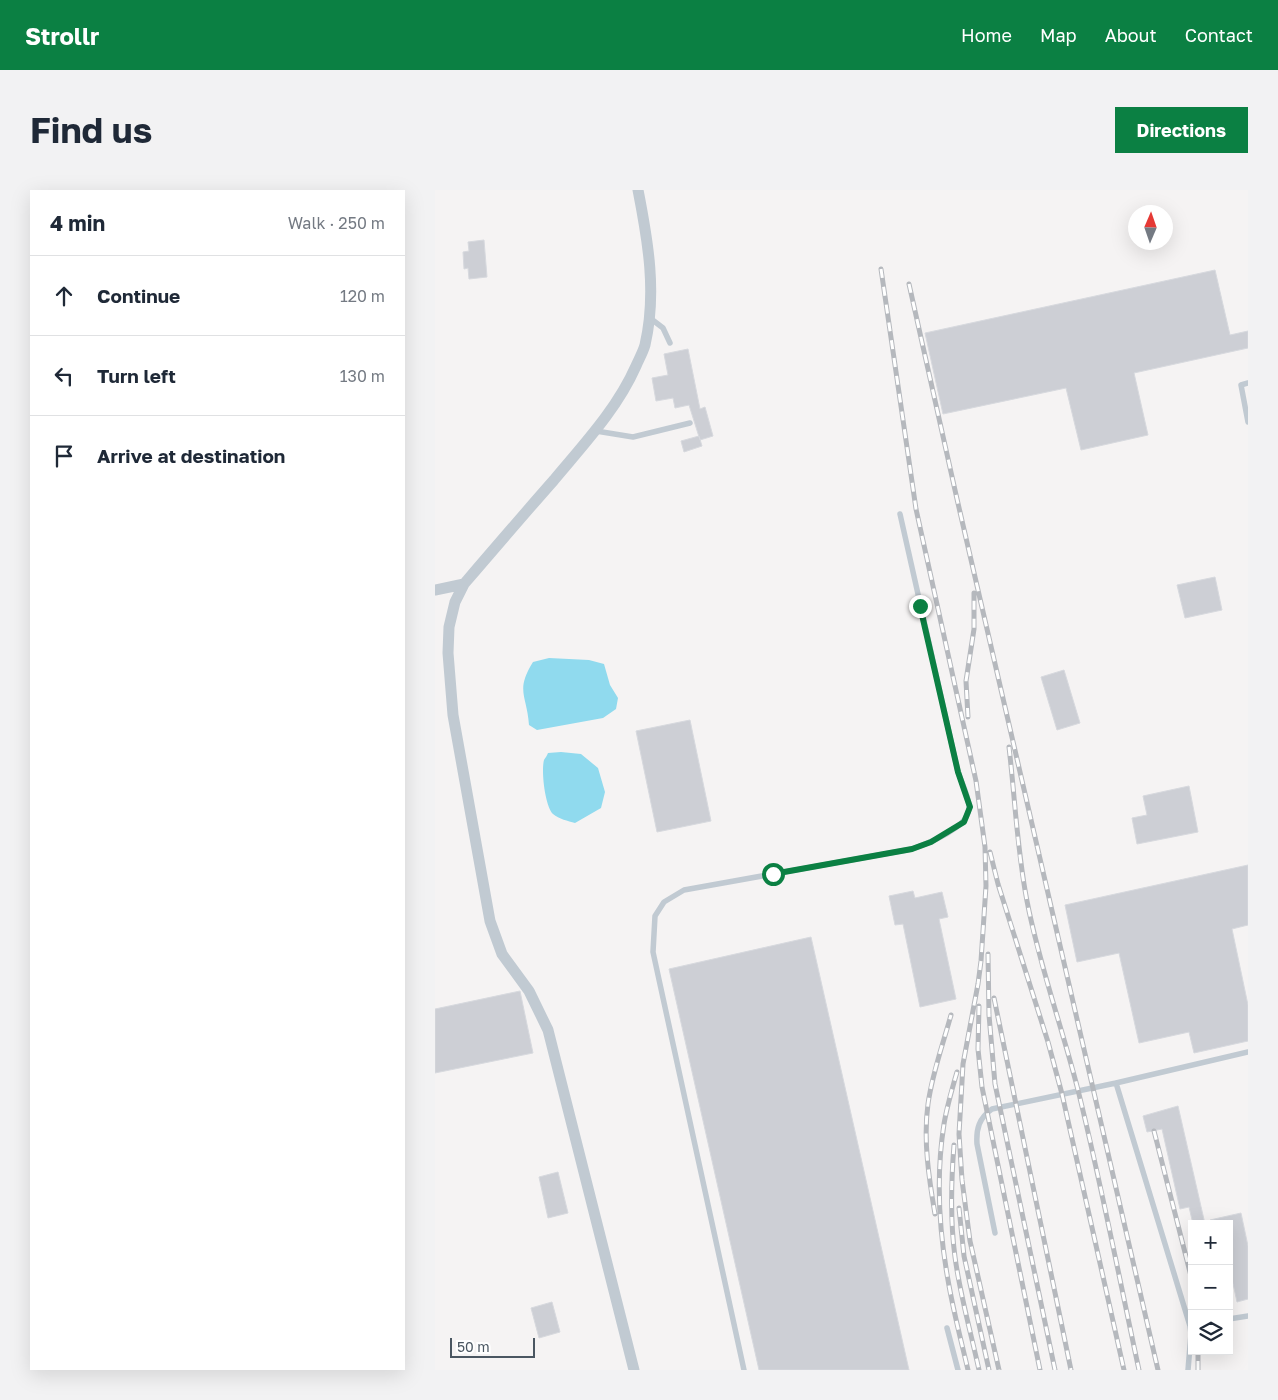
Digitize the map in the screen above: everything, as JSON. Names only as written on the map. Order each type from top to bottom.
[{"type":"street","points":[[634,1370],[548,1030],[529,991],[502,954],[490,921],[452,706],[448,653],[449,626],[455,602],[464,584],[596,431],[631,377],[644,347],[650,318],[649,262],[647,233],[638,190]]},
{"type":"street","points":[[435,590],[464,584]]},
{"type":"lane","points":[[650,318],[663,328],[670,343]]},
{"type":"lane","points":[[1248,383],[1241,385],[1248,422]]},
{"type":"lane","points":[[596,431],[633,438],[690,423]]},
{"type":"lane","points":[[744,1370],[653,952],[655,916],[664,902],[684,890],[912,849],[931,842],[964,822],[970,807],[958,772],[899,514]]},
{"type":"lane","points":[[995,1233],[977,1144],[977,1134],[981,1118],[991,1108],[1116,1083],[1248,1052]]},
{"type":"lane","points":[[1116,1083],[1188,1316]]},
{"type":"lane","points":[[1233,1318],[1248,1316]]},
{"type":"lane","points":[[947,1328],[958,1370]]},
{"type":"lane","points":[[1188,1370],[1189,1355]]},
{"type":"water","points":[[549,658],[589,660],[604,664],[610,685],[618,698],[616,709],[603,718],[537,730],[529,725],[523,693],[525,680],[533,662]]},
{"type":"water","points":[[548,753],[581,754],[598,768],[605,792],[601,808],[575,823],[561,819],[553,814],[550,810],[544,788],[544,760]]},
{"type":"building","points":[[484,240],[487,277],[469,279],[468,268],[464,269],[463,252],[469,251],[468,242]]},
{"type":"building","points":[[1215,270],[1230,335],[1248,331],[1248,348],[1134,373],[1148,435],[1081,450],[1066,388],[943,414],[925,333]]},
{"type":"building","points":[[688,349],[700,409],[705,407],[713,436],[700,440],[689,405],[675,408],[673,398],[656,401],[652,378],[668,375],[664,354]]},
{"type":"building","points":[[699,436],[702,446],[684,452],[681,441]]},
{"type":"building","points":[[1215,577],[1222,610],[1185,618],[1177,585]]},
{"type":"building","points":[[1064,670],[1080,723],[1057,730],[1041,677]]},
{"type":"building","points":[[690,720],[711,821],[657,832],[636,731]]},
{"type":"building","points":[[1189,786],[1198,832],[1137,844],[1132,818],[1147,815],[1143,796]]},
{"type":"building","points":[[1248,865],[1248,925],[1232,929],[1248,1005],[1248,1041],[1194,1053],[1189,1032],[1139,1043],[1119,953],[1077,962],[1065,905]]},
{"type":"building","points":[[913,891],[915,898],[942,892],[948,917],[939,919],[956,999],[920,1007],[903,924],[895,925],[889,896]]},
{"type":"building","points":[[811,937],[909,1370],[759,1370],[669,969]]},
{"type":"building","points":[[520,991],[533,1053],[435,1073],[435,1009]]},
{"type":"building","points":[[1178,1106],[1204,1220],[1192,1220],[1189,1207],[1180,1209],[1162,1129],[1147,1132],[1143,1116]]},
{"type":"building","points":[[558,1172],[568,1213],[548,1218],[539,1177]]},
{"type":"building","points":[[1241,1213],[1248,1246],[1248,1299],[1237,1302],[1233,1284],[1233,1220],[1210,1220]]},
{"type":"building","points":[[552,1302],[560,1332],[539,1338],[531,1308]]},
{"type":"railway","points":[[881,269],[916,509],[976,781],[985,847],[986,886],[981,961],[963,1064],[959,1134],[962,1180],[970,1241],[999,1370]]},
{"type":"railway","points":[[909,284],[1158,1370]]},
{"type":"railway","points":[[968,717],[966,681],[974,629],[974,593]]},
{"type":"railway","points":[[1009,747],[1018,843],[1032,925],[1072,1066],[1102,1195],[1139,1370]]},
{"type":"railway","points":[[990,852],[1062,1094],[1124,1370]]},
{"type":"railway","points":[[988,954],[989,1015],[995,1084],[1055,1370]]},
{"type":"railway","points":[[994,998],[1071,1370]]},
{"type":"railway","points":[[979,1006],[978,1049],[982,1087],[1040,1370]]},
{"type":"railway","points":[[935,1214],[927,1159],[926,1131],[928,1104],[932,1082],[951,1015]]},
{"type":"railway","points":[[957,1072],[944,1124],[939,1183],[942,1242],[948,1280],[968,1370]]},
{"type":"railway","points":[[1154,1131],[1188,1265]]},
{"type":"railway","points":[[954,1145],[951,1201],[953,1243],[960,1285],[979,1370]]},
{"type":"railway","points":[[959,1208],[964,1256],[989,1370]]},
{"type":"railway","points":[[1198,1355],[1198,1370]]},
{"type":"route","points":[[773,874],[912,849],[931,842],[964,822],[970,807],[958,772],[920,606]]}]
